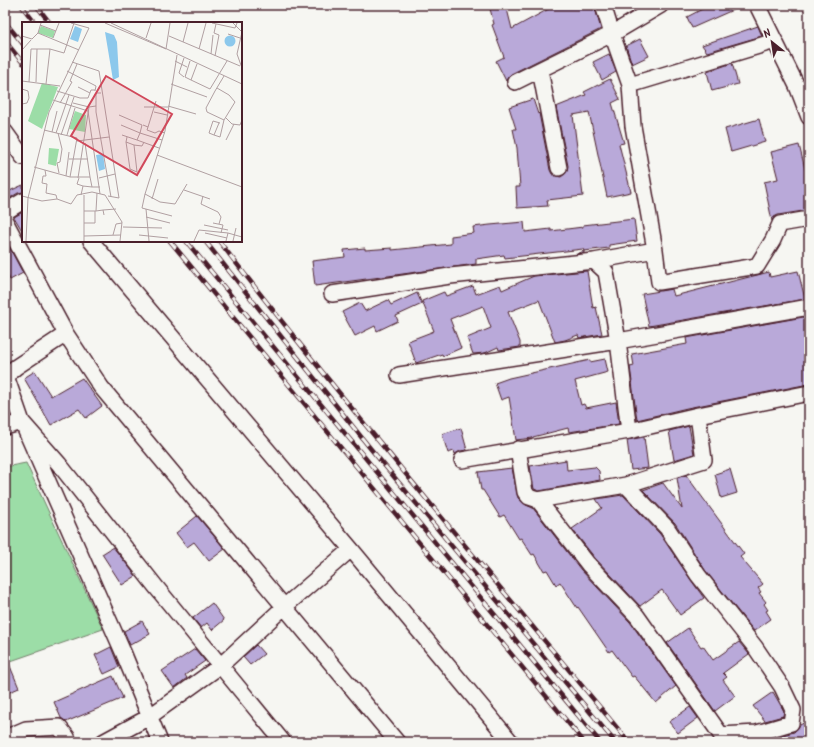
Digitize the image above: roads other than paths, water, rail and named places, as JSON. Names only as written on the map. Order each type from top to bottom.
[{"type":"street","points":[[603,5],[630,85],[633,126],[655,250],[659,282],[757,266],[773,240],[780,224],[809,219]]},
{"type":"street","points":[[515,82],[612,34],[660,5]]},
{"type":"street","points":[[757,5],[797,86],[809,117]]},
{"type":"street","points":[[630,85],[775,41]]},
{"type":"street","points":[[540,70],[559,168]]},
{"type":"street","points":[[5,132],[22,156]]},
{"type":"street","points":[[5,212],[22,202]]},
{"type":"street","points":[[5,221],[66,334],[101,387],[397,742]]},
{"type":"street","points":[[92,242],[351,549],[511,742]]},
{"type":"street","points":[[332,294],[450,276],[594,261],[655,250]]},
{"type":"street","points":[[594,261],[606,272],[618,341],[629,431]]},
{"type":"street","points":[[399,375],[618,341],[809,307]]},
{"type":"street","points":[[66,334],[10,372],[6,379],[6,383],[123,652],[160,742]]},
{"type":"street","points":[[462,460],[518,449],[629,431],[698,415],[809,393]]},
{"type":"street","points":[[518,449],[525,492],[529,497],[538,500],[626,485],[704,460],[698,415]]},
{"type":"street","points":[[5,427],[22,422]]},
{"type":"street","points":[[22,422],[60,464],[156,587],[283,742]]},
{"type":"street","points":[[538,500],[588,564],[637,616],[721,735],[757,733],[791,723],[793,710],[782,687],[755,647],[698,575],[667,528],[626,485]]},
{"type":"street","points":[[103,742],[149,717],[220,666],[351,549]]},
{"type":"street","points":[[149,717],[171,742]]},
{"type":"street","points":[[5,738],[26,729],[59,727],[69,742]]},
{"type":"railway","points":[[21,5],[34,22]]},
{"type":"railway","points":[[36,5],[49,22]]},
{"type":"railway","points":[[5,22],[22,43]]},
{"type":"railway","points":[[5,41],[22,62]]},
{"type":"railway","points":[[171,242],[584,742]]},
{"type":"railway","points":[[187,242],[600,742]]},
{"type":"railway","points":[[206,242],[370,448],[615,742]]},
{"type":"railway","points":[[220,242],[370,431],[629,742]]}]
